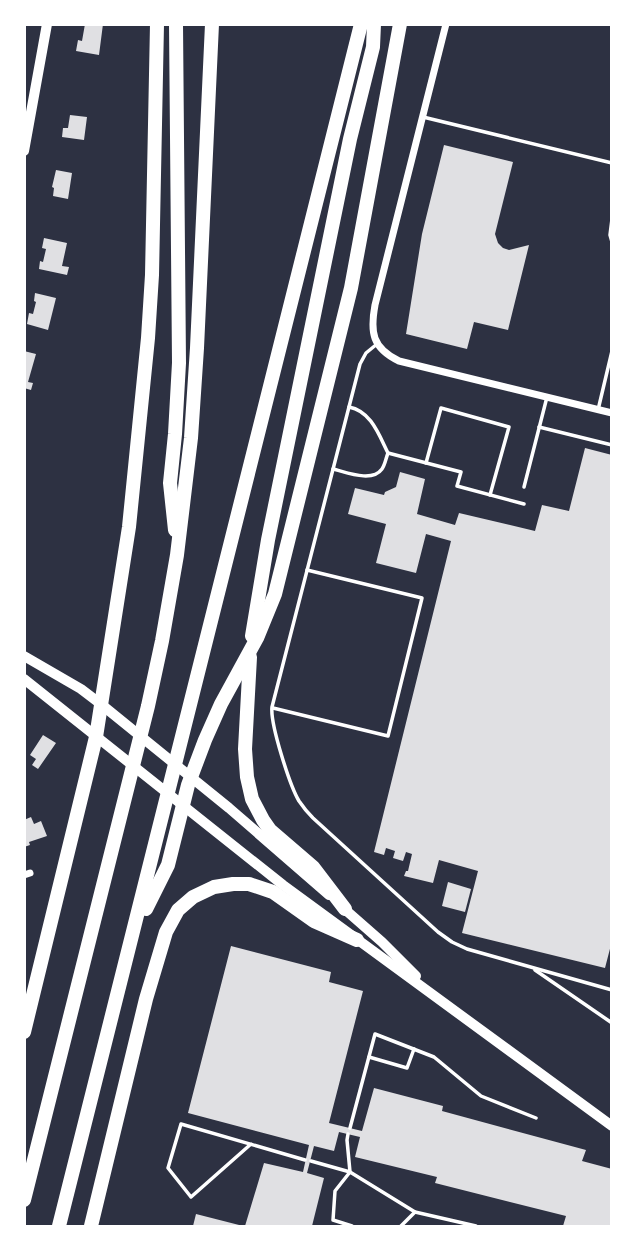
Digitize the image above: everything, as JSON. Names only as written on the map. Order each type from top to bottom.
[{"type":"highway","points":[[24,1032],[101,740],[102,705],[128,530],[148,338],[154,207],[157,24]]},
{"type":"highway","points":[[176,24],[178,363],[170,483],[178,551]]},
{"type":"highway","points":[[24,1200],[148,706],[178,551],[193,416],[212,24]]},
{"type":"highway","points":[[59,1227],[361,24]]},
{"type":"highway","points":[[345,909],[313,867],[272,831],[252,799],[248,786],[245,749],[247,687],[251,642],[272,518],[349,148],[373,47],[374,24]]},
{"type":"highway","points":[[133,936],[167,865],[188,785],[202,747],[221,704],[257,638],[275,594],[351,288],[400,24]]},
{"type":"highway","points":[[91,1227],[146,999],[166,932],[178,910],[193,897],[214,887],[249,884],[273,892],[314,921],[356,940]]},
{"type":"main road","points":[[24,151],[47,24]]},
{"type":"main road","points":[[24,656],[81,689],[206,789],[345,909],[430,991]]},
{"type":"main road","points":[[24,679],[206,825],[356,940],[430,991],[611,1126]]},
{"type":"street","points":[[446,24],[374,305],[372,328],[377,344],[386,354],[399,361],[611,413]]},
{"type":"lane","points":[[422,117],[611,163]]},
{"type":"lane","points":[[611,219],[611,242]]},
{"type":"lane","points":[[377,344],[366,353],[360,363],[272,708],[272,723],[294,791],[313,818],[445,938],[459,946],[611,990]]},
{"type":"lane","points":[[598,410],[611,351]]},
{"type":"lane","points":[[524,486],[547,397]]},
{"type":"lane","points":[[333,469],[364,476],[374,475],[384,466],[388,453],[371,421],[363,412],[349,407]]},
{"type":"lane","points":[[426,463],[441,408],[509,427],[490,495]]},
{"type":"lane","points":[[539,426],[611,445]]},
{"type":"lane","points":[[388,453],[461,472],[457,486],[524,503]]},
{"type":"lane","points":[[272,708],[388,736],[422,598],[307,570]]},
{"type":"lane","points":[[531,967],[611,1023]]},
{"type":"lane","points":[[352,1227],[333,1220],[335,1191],[350,1172],[347,1140],[375,1034],[434,1057],[481,1096],[536,1118]]},
{"type":"lane","points":[[369,1057],[407,1068],[414,1049]]},
{"type":"lane","points":[[251,1144],[191,1197],[168,1168],[181,1125],[251,1144],[308,1161],[350,1172],[415,1212],[475,1227]]},
{"type":"lane","points":[[401,1227],[415,1212]]},
{"type":"building","points":[[85,24],[103,24],[99,55],[76,51],[78,40],[82,41]]},
{"type":"building","points":[[70,115],[87,117],[84,140],[62,137],[63,128],[68,128]]},
{"type":"building","points":[[444,145],[513,162],[495,234],[498,243],[509,250],[529,245],[508,330],[474,322],[467,349],[406,334],[422,234]]},
{"type":"building","points":[[56,170],[72,173],[68,199],[53,196]]},
{"type":"building","points":[[44,238],[67,243],[62,266],[69,267],[67,275],[39,269],[46,249],[42,248]]},
{"type":"building","points":[[35,293],[56,298],[48,330],[27,324],[29,313],[33,314]]},
{"type":"building","points":[[24,351],[36,354],[28,382],[33,383],[31,390],[24,388]]},
{"type":"building","points":[[585,448],[612,455],[612,941],[605,968],[462,933],[478,871],[439,860],[433,883],[404,876],[412,854],[406,852],[403,861],[393,858],[395,851],[386,848],[384,855],[374,852],[451,541],[426,534],[416,573],[376,563],[386,524],[348,514],[355,488],[384,495],[396,487],[400,472],[425,479],[417,514],[455,525],[459,513],[535,531],[542,505],[569,511]]},
{"type":"building","points":[[43,735],[56,743],[38,769],[32,765],[36,759],[30,755]]},
{"type":"building","points":[[31,817],[34,824],[41,821],[47,836],[29,842],[30,845],[24,847],[24,820]]},
{"type":"building","points":[[448,882],[471,889],[465,912],[442,906]]},
{"type":"building","points":[[231,946],[331,972],[329,982],[363,991],[329,1123],[362,1131],[374,1088],[443,1106],[442,1111],[586,1150],[582,1161],[612,1169],[612,1226],[563,1226],[566,1216],[435,1183],[437,1177],[355,1157],[360,1137],[339,1132],[334,1151],[314,1146],[307,1173],[324,1178],[312,1226],[245,1226],[264,1163],[303,1172],[309,1145],[188,1113]]},
{"type":"building","points":[[196,1214],[243,1226],[193,1226]]}]
